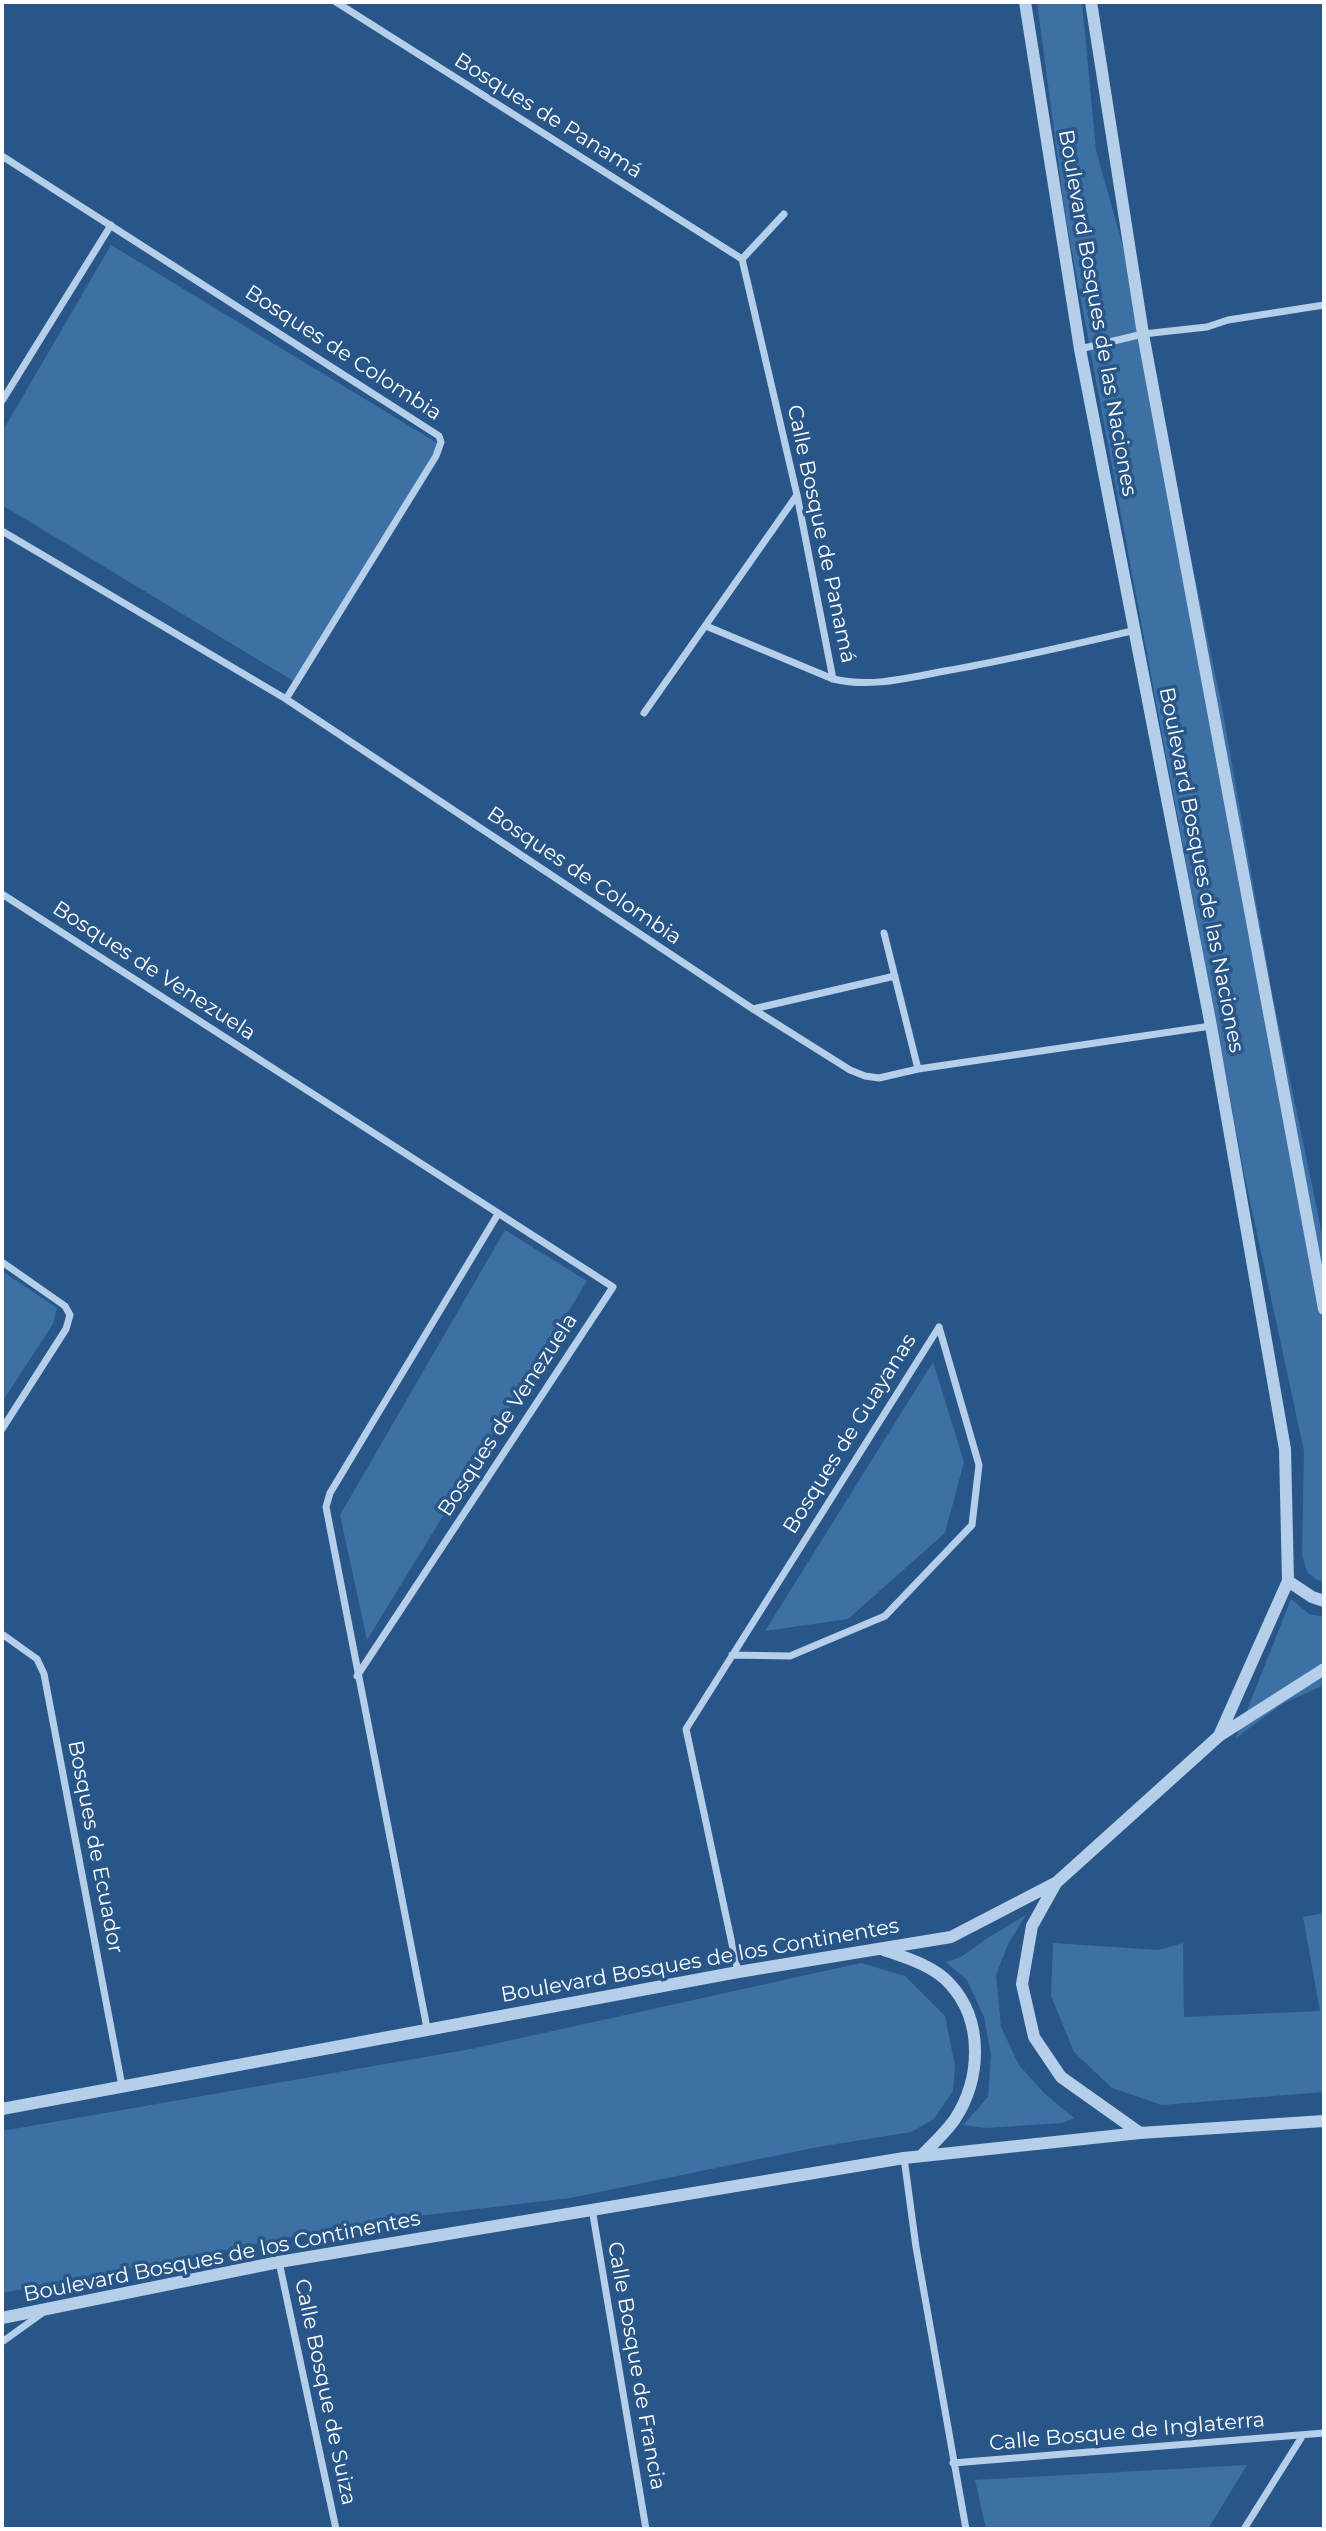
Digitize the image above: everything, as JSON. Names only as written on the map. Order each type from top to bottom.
[{"type":"street","name":"Bosques de Panamá","points":[[336,2],[741,259]]},
{"type":"street","name":"Boulevard Bosques de las Naciones","points":[[1025,2],[1080,349],[1211,1026],[1286,1449],[1288,1581],[1219,1735]]},
{"type":"street","name":"Boulevard Bosques de las Naciones","points":[[1091,2],[1143,334],[1324,1309]]},
{"type":"street","name":"Bosques de Colombia","points":[[2,156],[439,436],[441,442],[436,456],[286,699]]},
{"type":"street","points":[[741,259],[784,214]]},
{"type":"street","points":[[2,401],[111,225]]},
{"type":"street","name":"Calle Bosque de Panamá","points":[[741,259],[797,495],[833,679],[852,683],[876,683],[989,663],[1136,630]]},
{"type":"street","points":[[1080,349],[1143,334],[1207,327],[1228,320],[1324,305]]},
{"type":"street","points":[[644,713],[797,495]]},
{"type":"street","name":"Bosques de Colombia","points":[[2,531],[286,699],[753,1009],[850,1070],[879,1078],[918,1069]]},
{"type":"street","points":[[706,626],[833,679]]},
{"type":"street","name":"Bosques de Venezuela","points":[[2,894],[613,1287],[358,1676]]},
{"type":"street","points":[[884,933],[918,1069],[1211,1026]]},
{"type":"street","points":[[753,1009],[895,976]]},
{"type":"street","points":[[427,2028],[327,1514],[328,1500],[498,1214]]},
{"type":"street","points":[[2,1262],[65,1306],[70,1315],[66,1329],[2,1429]]},
{"type":"street","name":"Bosques de Guayanas","points":[[732,1655],[789,1656],[885,1616],[972,1525],[979,1465],[939,1327],[685,1728],[738,1972]]},
{"type":"street","points":[[1288,1581],[1312,1597],[1324,1601]]},
{"type":"street","name":"Bosques de Ecuador","points":[[2,1634],[37,1659],[44,1674],[122,2085]]},
{"type":"street","name":"Boulevard Bosques de los Continentes","points":[[2,2109],[427,2028],[951,1937],[1057,1882],[1219,1735],[1324,1669]]},
{"type":"street","points":[[1057,1882],[1032,1926],[1022,1984],[1034,2037],[1061,2077],[1140,2133]]},
{"type":"street","points":[[882,1949],[922,1964],[950,1983],[970,2013],[976,2050],[971,2085],[955,2120],[922,2155]]},
{"type":"street","name":"Boulevard Bosques de los Continentes","points":[[2,2318],[279,2262],[922,2155],[1140,2133],[1324,2121]]},
{"type":"street","points":[[904,2158],[916,2246],[966,2529]]},
{"type":"street","name":"Calle Bosque de Francia","points":[[593,2209],[646,2529]]},
{"type":"street","name":"Calle Bosque de Suiza","points":[[279,2262],[336,2529]]},
{"type":"street","points":[[2,2342],[46,2310]]},
{"type":"street","name":"Calle Bosque de Inglaterra","points":[[953,2463],[1324,2433]]},
{"type":"street","points":[[1244,2529],[1303,2435]]},
{"type":"shaded area","points":[[1037,2],[1082,2],[1096,150],[1135,290],[1222,707],[1273,998],[1324,1246],[1324,1582],[1307,1572],[1302,1555],[1304,1451],[1244,1173],[1066,220]]},
{"type":"shaded area","points":[[111,245],[439,444],[295,682],[2,505],[2,432]]},
{"type":"shaded area","points":[[505,1230],[587,1281],[367,1640],[340,1515]]},
{"type":"shaded area","points":[[2,1271],[57,1308],[53,1324],[2,1402]]},
{"type":"shaded area","points":[[933,1362],[964,1462],[945,1533],[848,1619],[765,1631]]},
{"type":"shaded area","points":[[1291,1599],[1309,1614],[1324,1617],[1324,1685],[1282,1704],[1236,1738]]},
{"type":"shaded area","points":[[1324,1913],[1324,2092],[1162,2105],[1112,2088],[1074,2052],[1051,1996],[1053,1943],[1158,1950],[1183,1943],[1184,2017],[1320,2011],[1303,1917]]},
{"type":"shaded area","points":[[1026,1915],[1008,1944],[996,1975],[1001,2027],[1019,2065],[1044,2093],[1074,2118],[1062,2123],[986,2128],[963,2125],[988,2097],[991,2055],[984,2017],[967,1980],[946,1962],[961,1957]]},
{"type":"shaded area","points":[[861,1963],[905,1976],[945,2016],[955,2066],[953,2091],[934,2119],[911,2132],[818,2147],[570,2198],[375,2221],[2,2293],[2,2131],[471,2049]]},
{"type":"shaded area","points":[[1247,2465],[1208,2529],[986,2529],[975,2480]]}]
